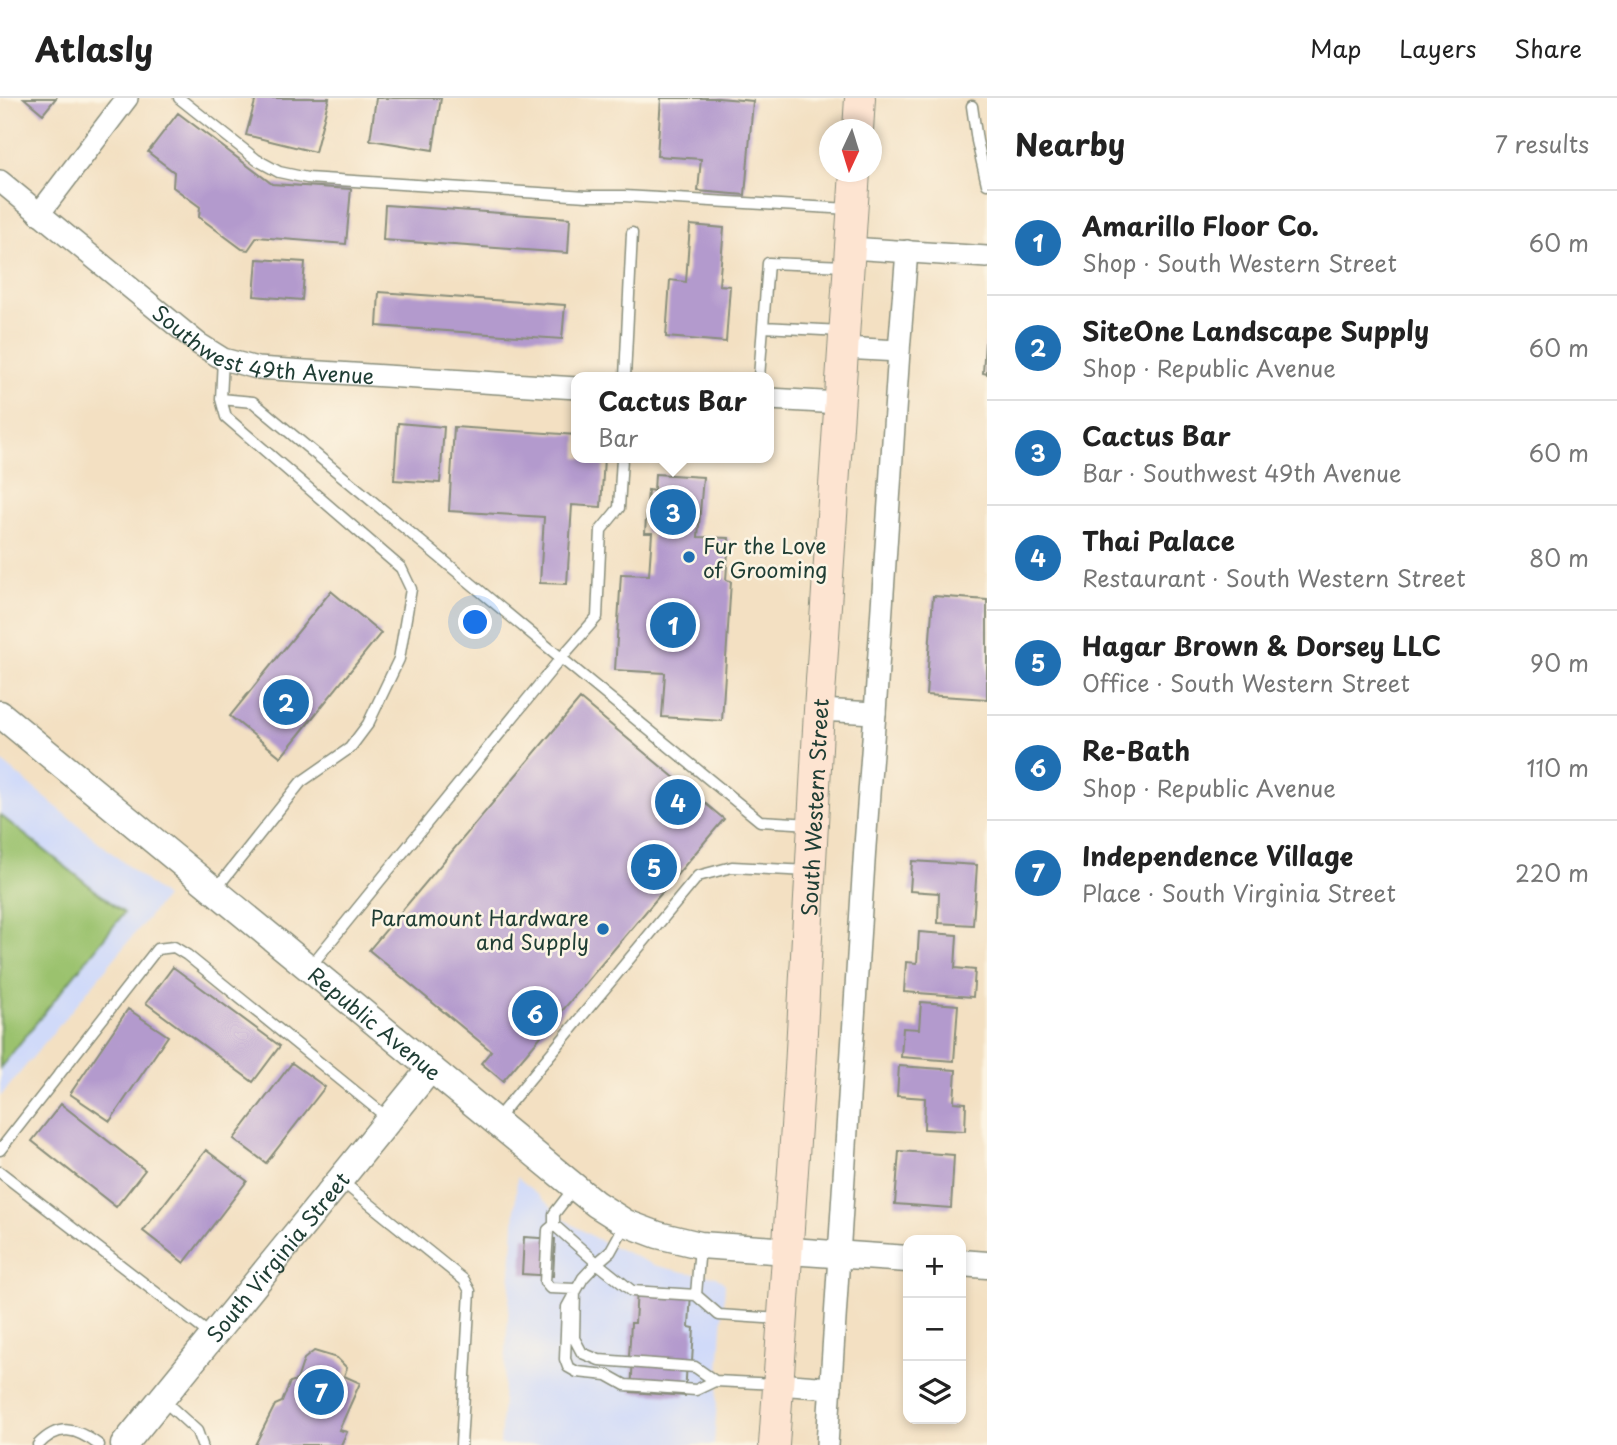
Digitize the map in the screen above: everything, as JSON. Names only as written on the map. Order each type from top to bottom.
[{"type":"main road","points":[[859,119],[860,98]]},
{"type":"main road","name":"South Western Street","points":[[774,1445],[854,182]]},
{"type":"street","points":[[39,214],[127,98]]},
{"type":"street","name":"Southwest 49th Avenue","points":[[0,181],[199,344],[223,359],[257,368],[571,388]]},
{"type":"street","points":[[849,257],[907,251],[987,257]]},
{"type":"street","points":[[827,1445],[865,846],[907,251]]},
{"type":"street","points":[[844,340],[899,351]]},
{"type":"street","points":[[774,399],[840,403]]},
{"type":"street","points":[[820,710],[875,713]]},
{"type":"street","name":"Republic Avenue","points":[[0,714],[575,1187],[626,1223],[658,1235],[700,1245],[903,1259]]},
{"type":"street","name":"South Virginia Street","points":[[124,1445],[431,1068]]},
{"type":"street","points":[[966,1263],[987,1265]]},
{"type":"street","points":[[778,1384],[831,1388]]},
{"type":"lane","points":[[179,98],[257,160],[279,172],[307,178],[853,210]]},
{"type":"lane","points":[[972,106],[976,141],[987,184]]},
{"type":"lane","points":[[625,372],[632,233]]},
{"type":"lane","points":[[987,248],[987,257]]},
{"type":"lane","points":[[760,372],[768,263],[849,257]]},
{"type":"lane","points":[[763,327],[844,340]]},
{"type":"lane","points":[[215,890],[301,782],[350,748],[368,724],[399,659],[411,589],[401,568],[226,417],[220,399],[223,359]]},
{"type":"lane","points":[[220,399],[253,402],[760,821],[813,824]]},
{"type":"lane","points":[[309,968],[597,617],[601,530],[619,508],[622,463]]},
{"type":"lane","points":[[495,1121],[698,876],[732,867],[811,871]]},
{"type":"lane","points":[[0,1150],[157,949],[174,947],[389,1119]]},
{"type":"lane","points":[[0,1172],[212,1336]]},
{"type":"lane","points":[[339,1180],[464,1280],[470,1291],[461,1445]]},
{"type":"lane","points":[[575,1187],[554,1214],[554,1225],[632,1291],[696,1295],[719,1315],[783,1319]]},
{"type":"lane","points":[[626,1223],[610,1252],[575,1289],[567,1307],[565,1359],[568,1367],[577,1372],[607,1376],[625,1385],[696,1390],[715,1381],[778,1384]]},
{"type":"lane","points":[[554,1225],[548,1230],[545,1283],[550,1287],[575,1289]]},
{"type":"lane","points":[[696,1295],[700,1245]]},
{"type":"lane","points":[[575,1289],[573,1338],[582,1353],[599,1360],[695,1367],[715,1381]]},
{"type":"lane","points":[[162,1398],[197,1431],[202,1445]]},
{"type":"lane","points":[[38,1445],[47,1436],[60,1430],[83,1433],[99,1445]]},
{"type":"shaded area","points":[[0,760],[165,897],[0,1097]]},
{"type":"shaded area","points":[[517,1177],[570,1223],[595,1238],[654,1265],[716,1276],[725,1284],[714,1445],[500,1445]]},
{"type":"green space","points":[[0,815],[124,913],[0,1068]]},
{"type":"building","points":[[24,98],[56,98],[43,114]]},
{"type":"building","points":[[256,98],[329,98],[315,152],[246,135]]},
{"type":"building","points":[[376,98],[441,98],[433,150],[370,140]]},
{"type":"building","points":[[661,98],[753,101],[745,195],[698,191],[701,159],[657,156]]},
{"type":"building","points":[[178,113],[272,184],[351,189],[346,244],[257,237],[248,250],[242,249],[199,217],[200,207],[173,187],[174,172],[148,152]]},
{"type":"building","points":[[385,205],[570,218],[568,253],[383,240]]},
{"type":"building","points":[[690,225],[724,228],[719,285],[730,286],[726,342],[666,337],[670,280],[686,282]]},
{"type":"building","points":[[257,259],[305,262],[302,300],[254,296]]},
{"type":"building","points":[[379,292],[565,305],[562,339],[377,326]]},
{"type":"building","points":[[987,343],[987,374],[983,373]]},
{"type":"building","points":[[398,423],[444,427],[440,483],[394,480]]},
{"type":"building","points":[[454,427],[571,435],[571,463],[604,463],[601,507],[572,505],[567,584],[540,583],[544,517],[449,511]]},
{"type":"building","points":[[655,474],[703,477],[698,537],[729,538],[726,580],[731,581],[722,721],[662,717],[665,673],[615,670],[621,574],[649,575],[652,533],[645,533],[648,490],[654,491]]},
{"type":"building","points":[[331,591],[381,633],[281,757],[230,716]]},
{"type":"building","points":[[933,596],[987,600],[987,699],[926,695]]},
{"type":"building","points":[[580,699],[724,819],[503,1081],[481,1063],[491,1051],[369,950]]},
{"type":"building","points":[[912,861],[977,865],[973,925],[938,923],[939,893],[910,891]]},
{"type":"building","points":[[919,932],[957,935],[955,968],[975,970],[973,997],[904,992],[906,962],[917,963]]},
{"type":"building","points":[[173,967],[280,1046],[253,1082],[146,1003]]},
{"type":"building","points":[[921,1002],[958,1005],[954,1061],[901,1057],[903,1028],[919,1029]]},
{"type":"building","points":[[128,1009],[168,1036],[110,1121],[70,1094]]},
{"type":"building","points":[[292,1063],[325,1087],[266,1163],[234,1139]]},
{"type":"building","points":[[899,1066],[956,1070],[954,1102],[966,1103],[965,1131],[924,1129],[925,1098],[897,1096]]},
{"type":"building","points":[[61,1104],[145,1170],[116,1207],[32,1141]]},
{"type":"building","points":[[206,1150],[247,1181],[184,1263],[143,1231]]},
{"type":"building","points":[[899,1151],[954,1155],[951,1208],[895,1204]]},
{"type":"building","points":[[524,1237],[555,1239],[553,1276],[522,1274]]},
{"type":"building","points":[[637,1289],[691,1292],[689,1327],[694,1328],[692,1362],[687,1361],[685,1396],[631,1392],[633,1357],[629,1357]]},
{"type":"building","points":[[314,1351],[337,1358],[347,1368],[344,1376],[360,1383],[339,1430],[347,1432],[341,1445],[255,1445],[275,1405],[282,1402],[290,1382],[297,1380],[304,1359]]},
{"type":"place","name":"Cactus Bar","points":[[673,512]]},
{"type":"place","name":"Fur the Love of Grooming","points":[[689,557]]},
{"type":"place","name":"Amarillo Floor Co.","points":[[673,625]]},
{"type":"place","name":"SiteOne Landscape Supply","points":[[286,702]]},
{"type":"place","name":"Thai Palace","points":[[678,802]]},
{"type":"place","name":"Hagar Brown & Dorsey LLC","points":[[654,867]]},
{"type":"place","name":"Paramount Hardware and Supply","points":[[603,929]]},
{"type":"place","name":"Re-Bath","points":[[535,1013]]},
{"type":"place","name":"Independence Village","points":[[321,1392]]}]
